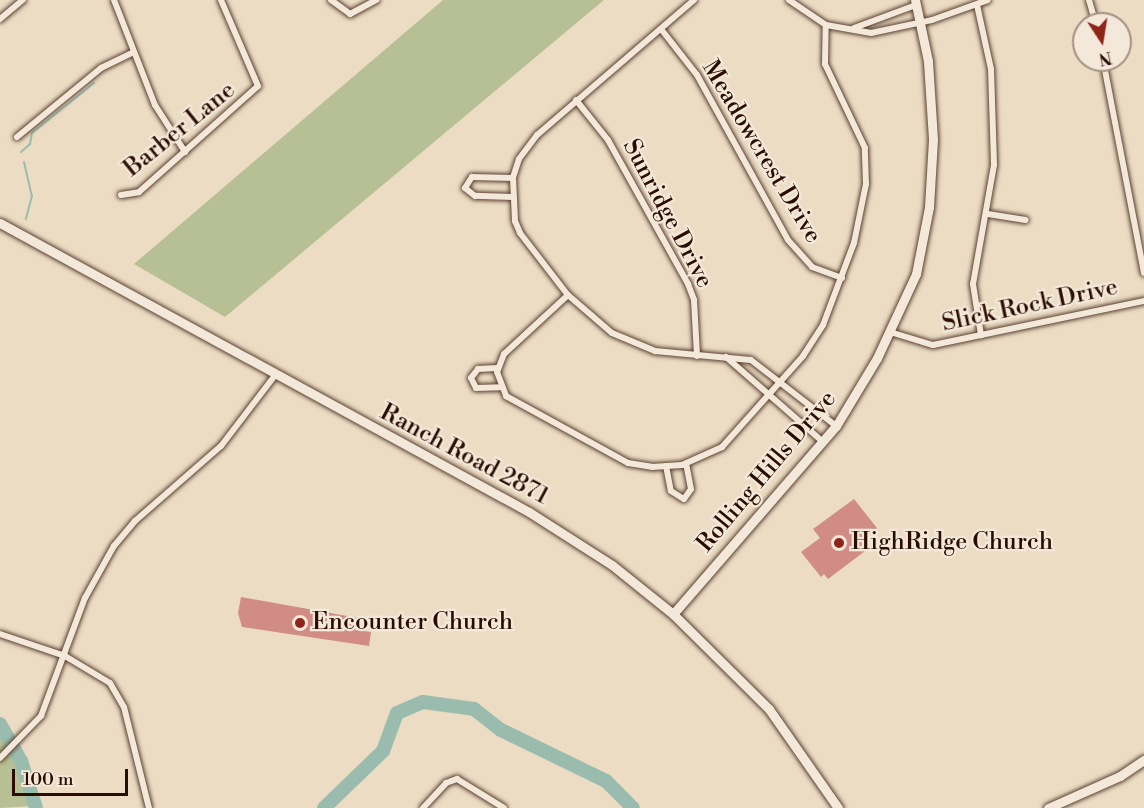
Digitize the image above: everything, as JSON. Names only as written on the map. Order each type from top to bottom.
[{"type":"main road","name":"Rolling Hills Drive","points":[[673,614],[836,426],[890,332],[916,274],[931,184],[932,100],[916,2]]},
{"type":"main road","name":"Ranch Road 2871","points":[[0,223],[568,534],[673,614],[769,709],[838,808]]},
{"type":"main road","points":[[1048,808],[1120,776],[1144,760]]},
{"type":"street","points":[[0,19],[23,0]]},
{"type":"street","points":[[114,0],[132,53],[155,105],[185,152]]},
{"type":"street","name":"Barber Lane","points":[[121,195],[139,192],[258,86],[221,0]]},
{"type":"street","points":[[331,0],[343,13],[376,0]]},
{"type":"street","points":[[694,0],[537,135],[519,159],[513,178],[512,197],[520,233],[568,296],[590,317],[629,342],[655,351],[751,360],[783,381],[836,426]]},
{"type":"street","points":[[789,0],[826,24],[871,33],[921,23],[988,0]]},
{"type":"street","points":[[853,28],[916,2]]},
{"type":"street","points":[[977,5],[991,69],[994,165],[988,214],[973,284],[981,335]]},
{"type":"street","points":[[568,296],[512,345],[497,368],[501,387],[513,402],[608,455],[628,463],[666,466],[686,463],[722,447],[783,381],[823,325],[842,278],[866,184],[866,148],[825,64],[826,24]]},
{"type":"street","name":"Meadowcrest Drive","points":[[661,29],[697,75],[788,240],[812,267],[842,278]]},
{"type":"street","points":[[17,138],[101,68],[132,53]]},
{"type":"street","points":[[1104,72],[1144,273]]},
{"type":"street","name":"Sunridge Drive","points":[[576,100],[608,140],[688,284],[694,300],[697,356]]},
{"type":"street","points":[[512,197],[471,196],[465,188],[472,177],[513,178]]},
{"type":"street","points":[[988,214],[1026,220]]},
{"type":"street","name":"Slick Rock Drive","points":[[890,332],[933,345],[1144,301]]},
{"type":"street","points":[[726,357],[823,442]]},
{"type":"street","points":[[497,368],[478,369],[471,378],[476,388],[501,387]]},
{"type":"street","points":[[0,758],[32,728],[65,656],[86,598],[114,546],[135,521],[228,438],[276,374]]},
{"type":"street","points":[[666,466],[671,492],[684,500],[691,489],[686,463]]},
{"type":"street","points":[[0,634],[65,656],[101,674],[117,692],[149,808]]},
{"type":"street","points":[[423,808],[446,783],[457,779],[504,808]]},
{"type":"green space","points":[[443,0],[604,0],[225,317],[134,264]]},
{"type":"green space","points":[[0,735],[25,784],[32,806],[0,808]]},
{"type":"building","name":"HighRidge Church","points":[[854,499],[877,528],[862,540],[869,548],[828,579],[824,574],[821,577],[801,552],[820,538],[813,529]]},
{"type":"building","name":"Encounter Church","points":[[241,597],[358,618],[355,630],[371,632],[369,646],[242,627],[238,613]]},
{"type":"waterway","points":[[21,152],[30,144],[32,133],[94,83]]},
{"type":"waterway","points":[[24,162],[32,196],[26,219]]},
{"type":"waterway","points":[[324,808],[383,751],[397,713],[423,702],[474,709],[501,730],[606,781],[633,808]]},
{"type":"waterway","points":[[0,724],[21,761],[36,808]]},
{"type":"place","name":"HighRidge Church","points":[[839,543]]},
{"type":"place","name":"Encounter Church","points":[[300,623]]}]
